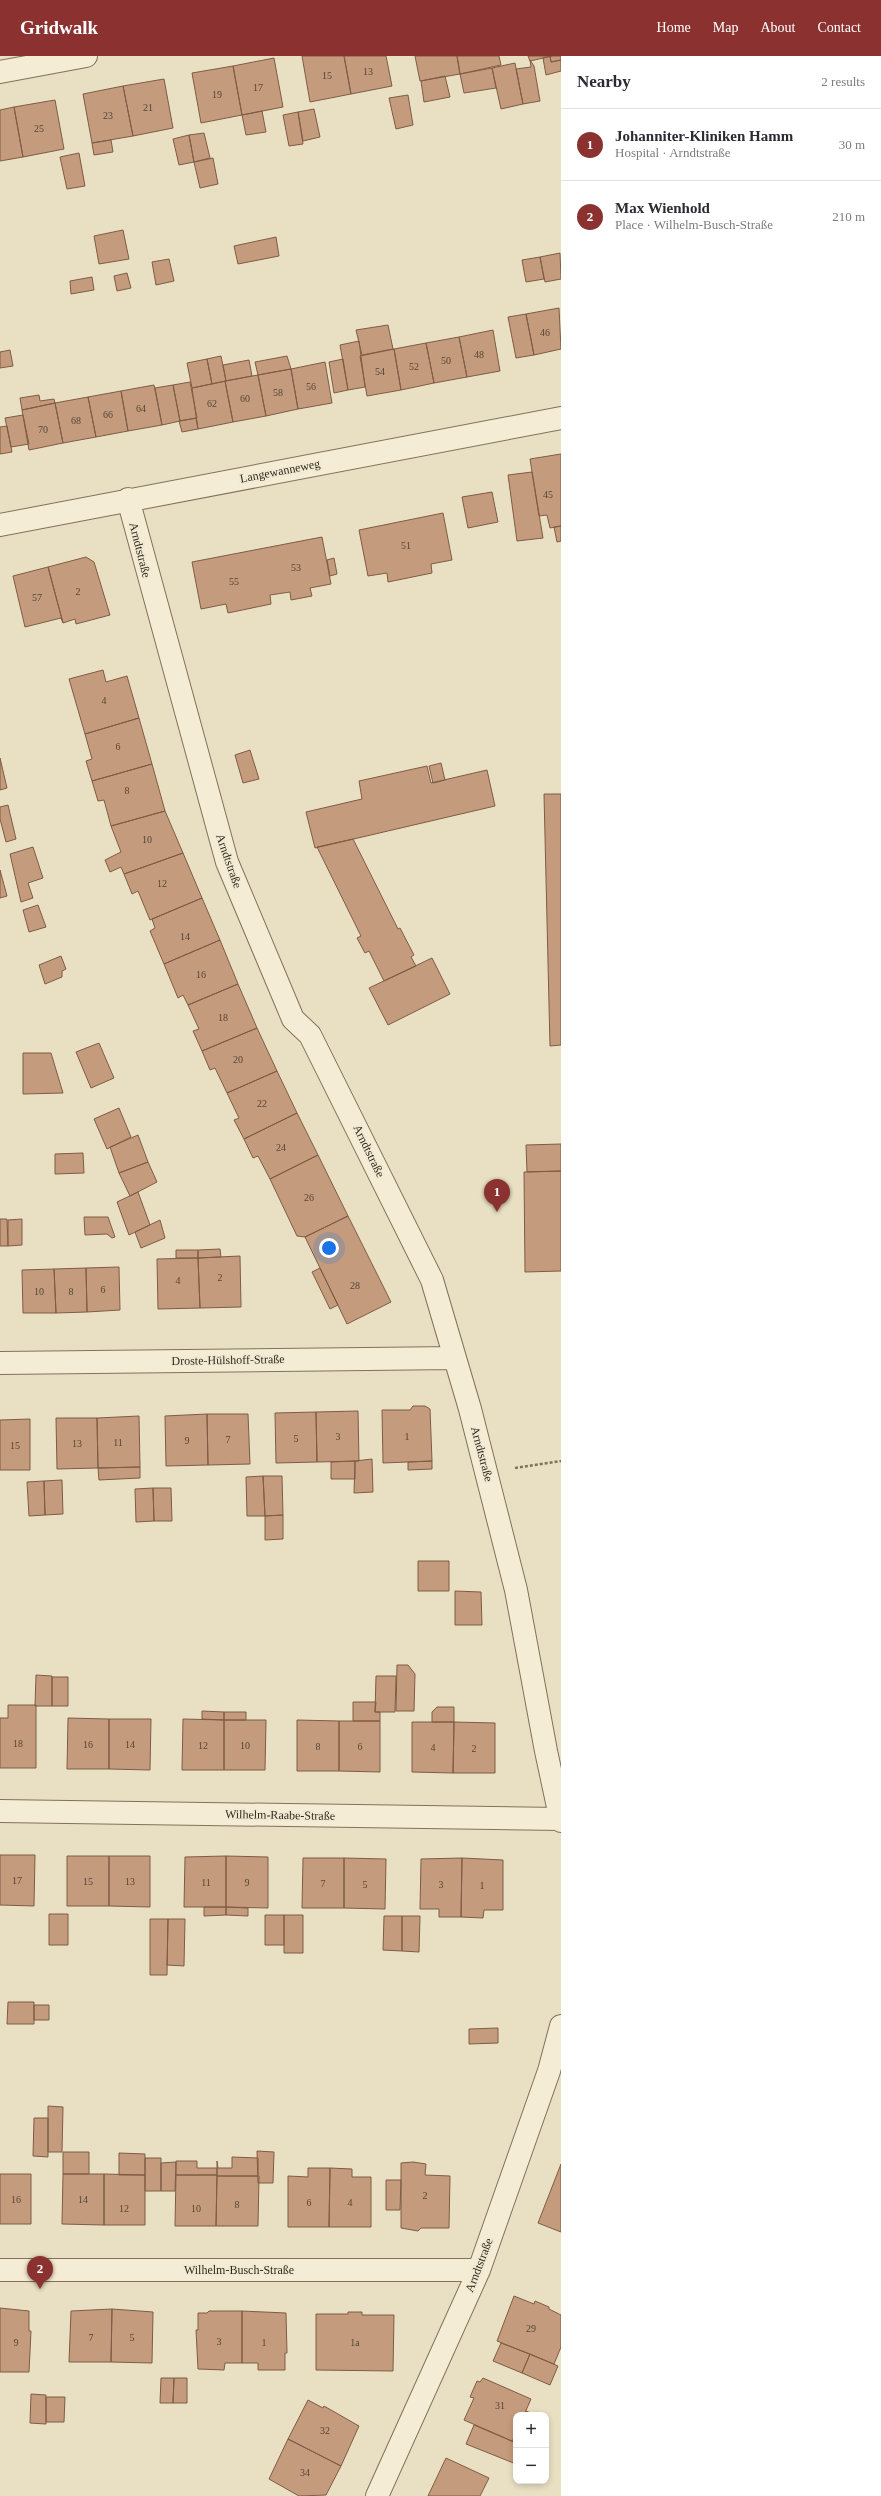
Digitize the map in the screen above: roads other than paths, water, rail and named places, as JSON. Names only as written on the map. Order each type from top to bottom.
[{"type":"street","points":[[0,72],[86,56]]},
{"type":"street","name":"Langewanneweg","points":[[0,525],[128,499],[561,418]]},
{"type":"street","name":"Arndtstraße","points":[[128,499],[154,605],[226,862],[293,1019],[310,1035],[432,1280],[487,1473],[516,1590],[546,1751],[561,1820]]},
{"type":"street","name":"Droste-Hülshoff-Straße","points":[[0,1363],[455,1358]]},
{"type":"street","name":"Wilhelm-Raabe-Straße","points":[[0,1810],[561,1820]]},
{"type":"street","name":"Arndtstraße","points":[[377,2496],[479,2270],[555,2073],[561,2026]]},
{"type":"street","name":"Wilhelm-Busch-Straße","points":[[0,2270],[479,2270]]},
{"type":"place","name":"Johanniter-Kliniken Hamm","points":[[497,1212]]},
{"type":"place","name":"Max Wienhold","points":[[40,2289]]}]
